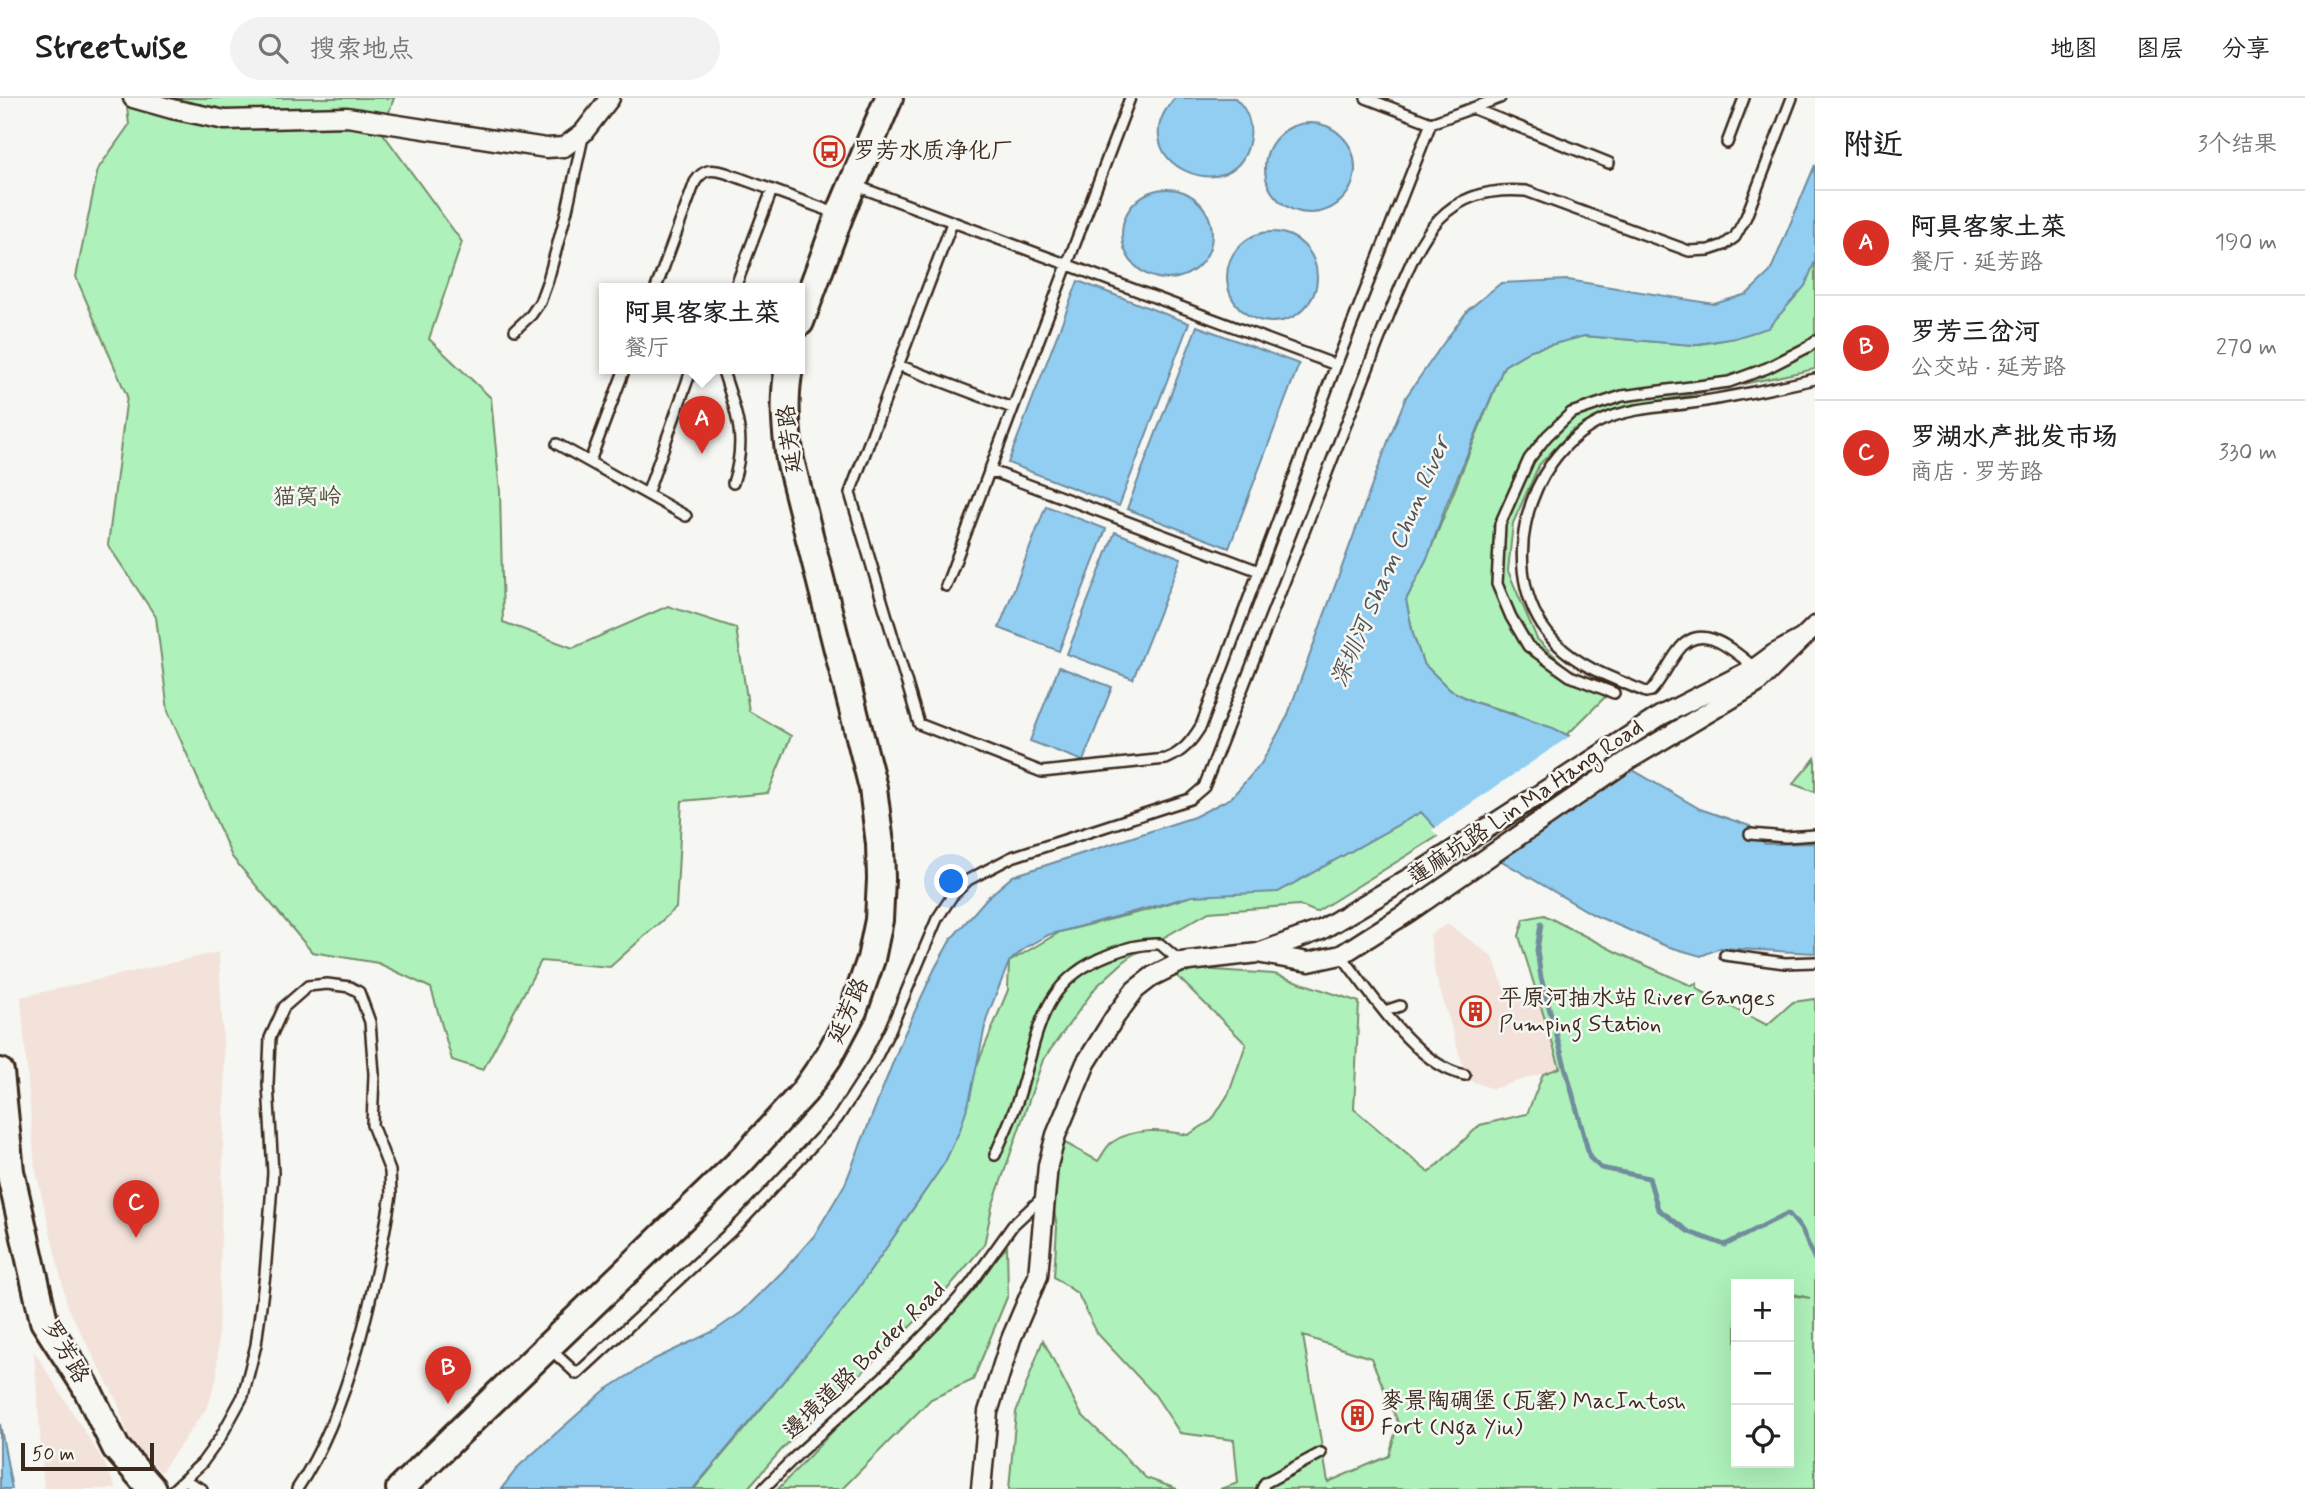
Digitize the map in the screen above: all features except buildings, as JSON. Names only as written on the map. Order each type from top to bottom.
[{"type":"main road","points":[[805,308],[840,214],[888,98]]},
{"type":"main road","name":"延芳路","points":[[400,1489],[742,1160],[804,1093],[830,1056],[853,1011],[871,959],[879,920],[881,879],[873,788],[790,460],[786,423],[788,374]]},
{"type":"main road","name":"罗芳路","points":[[0,1072],[10,1171],[44,1321],[85,1385],[116,1448],[152,1489]]},
{"type":"street","points":[[133,98],[225,120],[347,117],[546,148],[564,147],[583,133],[610,98]]},
{"type":"street","name":"蓮麻坑路 Lin Ma Hang Road","points":[[981,1489],[988,1412],[1011,1339],[1038,1276],[1048,1165],[1056,1135],[1086,1063],[1135,990],[1153,976],[1181,962],[1258,953],[1321,930],[1412,876],[1660,716],[1760,671],[1809,632]]},
{"type":"street","name":"蓮麻坑路 Lin Ma Hang Road","points":[[1258,953],[1309,961],[1341,956],[1630,759],[1756,684],[1760,671]]},
{"type":"lane","points":[[946,586],[1130,98]]},
{"type":"lane","points":[[1366,98],[1431,122],[1500,98]]},
{"type":"lane","points":[[1727,143],[1744,98]]},
{"type":"lane","points":[[547,1346],[577,1374],[740,1223],[799,1163],[837,1119],[869,1071],[890,1030],[937,919],[952,896],[968,880],[1012,857],[1190,799],[1204,787],[1390,312],[1425,235],[1440,218],[1456,204],[1482,193],[1504,189],[1526,191],[1689,251],[1709,250],[1724,245],[1735,237],[1746,217],[1792,98]]},
{"type":"lane","points":[[1472,108],[1609,163]]},
{"type":"lane","points":[[952,223],[850,493],[919,724],[1042,772],[1148,762],[1180,753],[1201,726],[1336,365],[1431,122]]},
{"type":"lane","points":[[515,330],[535,308],[548,280],[567,210],[583,133]]},
{"type":"lane","points":[[658,283],[699,176],[713,169],[840,214]]},
{"type":"lane","points":[[852,185],[1336,365]]},
{"type":"lane","points":[[737,283],[772,190]]},
{"type":"lane","points":[[1614,692],[1570,676],[1528,646],[1511,617],[1497,584],[1500,523],[1529,459],[1547,436],[1571,413],[1622,396],[1729,382],[1767,368],[1815,341]]},
{"type":"lane","points":[[898,365],[1012,408]]},
{"type":"lane","points":[[590,461],[623,374]]},
{"type":"lane","points":[[648,494],[690,374]]},
{"type":"lane","points":[[724,374],[738,421],[741,443],[740,461],[733,483]]},
{"type":"lane","points":[[1760,671],[1710,637],[1697,637],[1680,648],[1657,684],[1651,691],[1646,692],[1577,660],[1552,639],[1533,611],[1522,571],[1526,521],[1545,474],[1558,455],[1573,439],[1592,426],[1613,416],[1815,379]]},
{"type":"lane","points":[[557,444],[686,516]]},
{"type":"lane","points":[[989,470],[1259,571]]},
{"type":"lane","points":[[1750,834],[1786,837],[1815,835]]},
{"type":"lane","points":[[995,1156],[1018,1100],[1046,1006],[1065,982],[1088,963],[1146,943],[1160,944],[1181,962]]},
{"type":"lane","points":[[1725,955],[1785,963],[1815,962]]},
{"type":"lane","points":[[1341,956],[1417,1049],[1446,1070],[1465,1075]]},
{"type":"lane","points":[[174,1489],[202,1463],[243,1396],[256,1345],[273,1173],[268,1084],[270,1038],[284,1007],[308,986],[327,984],[349,987],[359,992],[370,1022],[374,1074],[372,1125],[390,1171],[391,1195],[354,1359],[331,1429],[297,1489]]},
{"type":"lane","points":[[1385,1011],[1400,1006]]},
{"type":"lane","name":"邊境道路 Border Road","points":[[763,1489],[890,1370],[945,1314],[978,1275],[1013,1225],[1045,1195]]},
{"type":"lane","points":[[1262,1487],[1321,1453]]},
{"type":"lane","points":[[184,1480],[202,1489]]},
{"type":"shaded area","points":[[1448,924],[1493,957],[1510,1004],[1538,994],[1560,1068],[1492,1089],[1467,1079],[1435,974],[1430,934]]},
{"type":"shaded area","points":[[219,952],[225,1086],[217,1377],[208,1406],[161,1472],[130,1440],[117,1401],[68,1308],[35,1167],[21,997]]},
{"type":"shaded area","points":[[34,1351],[105,1464],[116,1489],[44,1489]]},
{"type":"green space","name":"猫窝岭","points":[[126,98],[394,98],[382,132],[462,242],[429,339],[491,398],[500,492],[503,622],[573,648],[668,606],[736,628],[749,711],[791,736],[768,793],[682,801],[676,908],[610,967],[541,961],[483,1070],[452,1060],[431,988],[378,963],[312,952],[232,857],[168,711],[156,617],[108,545],[127,396],[76,277],[98,169],[129,125]]},
{"type":"green space","points":[[1815,260],[1815,369],[1613,411],[1572,430],[1539,465],[1513,523],[1508,571],[1537,639],[1567,668],[1614,688],[1567,735],[1509,712],[1474,702],[1450,690],[1423,663],[1406,600],[1428,556],[1504,366],[1531,350],[1584,336],[1695,345],[1735,338]]},
{"type":"green space","points":[[1815,758],[1815,792],[1793,784]]},
{"type":"green space","points":[[1421,812],[1443,833],[1316,912],[1299,905],[1209,912],[1129,957],[1096,987],[1043,1060],[992,1207],[984,1245],[941,1297],[784,1447],[747,1489],[694,1489],[771,1397],[873,1267],[945,1162],[975,1070],[1008,990],[1009,962],[1060,932],[1148,910],[1207,891],[1278,892]]},
{"type":"green space","points":[[1544,915],[1614,951],[1692,986],[1696,983],[1697,989],[1767,1025],[1793,1002],[1815,999],[1815,1489],[1220,1489],[1238,1483],[1234,1440],[1180,1433],[1155,1395],[1097,1333],[1078,1294],[1054,1277],[1057,1227],[1052,1199],[1056,1138],[1098,1161],[1111,1143],[1129,1134],[1158,1131],[1188,1135],[1212,1120],[1229,1093],[1246,1044],[1175,974],[1199,969],[1274,974],[1359,1002],[1354,1109],[1429,1173],[1480,1125],[1527,1114],[1543,1074],[1560,1068],[1519,936],[1524,919]],"holes":[[[1303,1336],[1371,1358],[1398,1422],[1389,1456],[1328,1482]]]},
{"type":"green space","points":[[1007,1247],[1008,1295],[973,1380],[931,1399],[842,1489],[778,1489]]},
{"type":"green space","points":[[1043,1340],[1081,1414],[1146,1478],[1177,1489],[1009,1489],[1016,1412]]},
{"type":"water","points":[[1175,98],[1235,98],[1242,106],[1249,121],[1250,137],[1241,160],[1226,173],[1206,176],[1186,171],[1170,159],[1160,142],[1161,122]]},
{"type":"water","points":[[1310,123],[1327,126],[1342,136],[1352,151],[1355,168],[1352,185],[1342,200],[1327,210],[1310,213],[1293,210],[1278,200],[1268,185],[1265,168],[1268,151],[1278,136],[1293,126]]},
{"type":"water","name":"深圳河 Sham Chun River","points":[[1815,165],[1815,261],[1805,286],[1768,328],[1735,338],[1692,345],[1584,336],[1531,350],[1504,366],[1446,505],[1428,556],[1406,600],[1423,663],[1450,690],[1474,702],[1553,728],[1602,752],[1700,809],[1750,826],[1765,844],[1815,843],[1815,953],[1720,948],[1701,956],[1666,946],[1594,915],[1471,843],[1453,847],[1421,812],[1278,892],[1192,896],[1048,935],[1026,947],[1009,962],[987,1017],[970,1098],[960,1130],[945,1162],[845,1308],[693,1489],[501,1489],[519,1466],[604,1391],[653,1360],[714,1331],[742,1312],[814,1236],[845,1184],[903,1037],[935,968],[951,939],[987,898],[1013,876],[1194,817],[1231,798],[1261,764],[1287,717],[1406,397],[1468,310],[1501,283],[1568,280],[1714,304],[1747,294],[1770,272]]},
{"type":"water","points":[[1167,189],[1184,192],[1199,202],[1209,217],[1212,234],[1209,251],[1199,266],[1184,276],[1167,279],[1150,276],[1135,266],[1125,251],[1122,234],[1125,217],[1135,202],[1150,192]]},
{"type":"water","points":[[1272,232],[1289,235],[1304,245],[1314,260],[1317,277],[1314,294],[1304,309],[1289,319],[1272,322],[1255,319],[1240,309],[1230,294],[1227,277],[1230,260],[1240,245],[1255,235]]},
{"type":"water","points":[[1078,281],[1189,323],[1119,506],[1008,463]]},
{"type":"water","points":[[1197,326],[1299,364],[1229,548],[1127,509]]},
{"type":"water","points":[[1046,506],[1106,529],[1059,651],[999,628]]},
{"type":"water","points":[[1115,532],[1181,558],[1133,679],[1067,654]]},
{"type":"water","points":[[1059,667],[1112,687],[1083,761],[1030,741]]},
{"type":"water","points":[[0,1424],[12,1489],[0,1489]]},
{"type":"pier","points":[[1573,734],[1636,769],[1498,863],[1470,847],[1451,850],[1432,830]]},
{"type":"waterway","points":[[1541,924],[1537,950],[1541,978],[1590,1158],[1601,1168],[1649,1178],[1658,1209],[1689,1232],[1725,1245],[1788,1213],[1802,1230],[1815,1260]]},
{"type":"place","name":"罗芳水质净化厂","points":[[830,152]]},
{"type":"place","name":"阿具客家土菜","points":[[702,454]]},
{"type":"place","name":"平原河抽水站 River Ganges Pumping Station","points":[[1476,1012]]},
{"type":"place","name":"罗湖水产批发市场","points":[[136,1238]]},
{"type":"place","name":"罗芳三岔河","points":[[448,1404]]},
{"type":"place","name":"麥景陶碉堡 (瓦窰) MacIntosh Fort (Nga Yiu)","points":[[1358,1415]]}]
